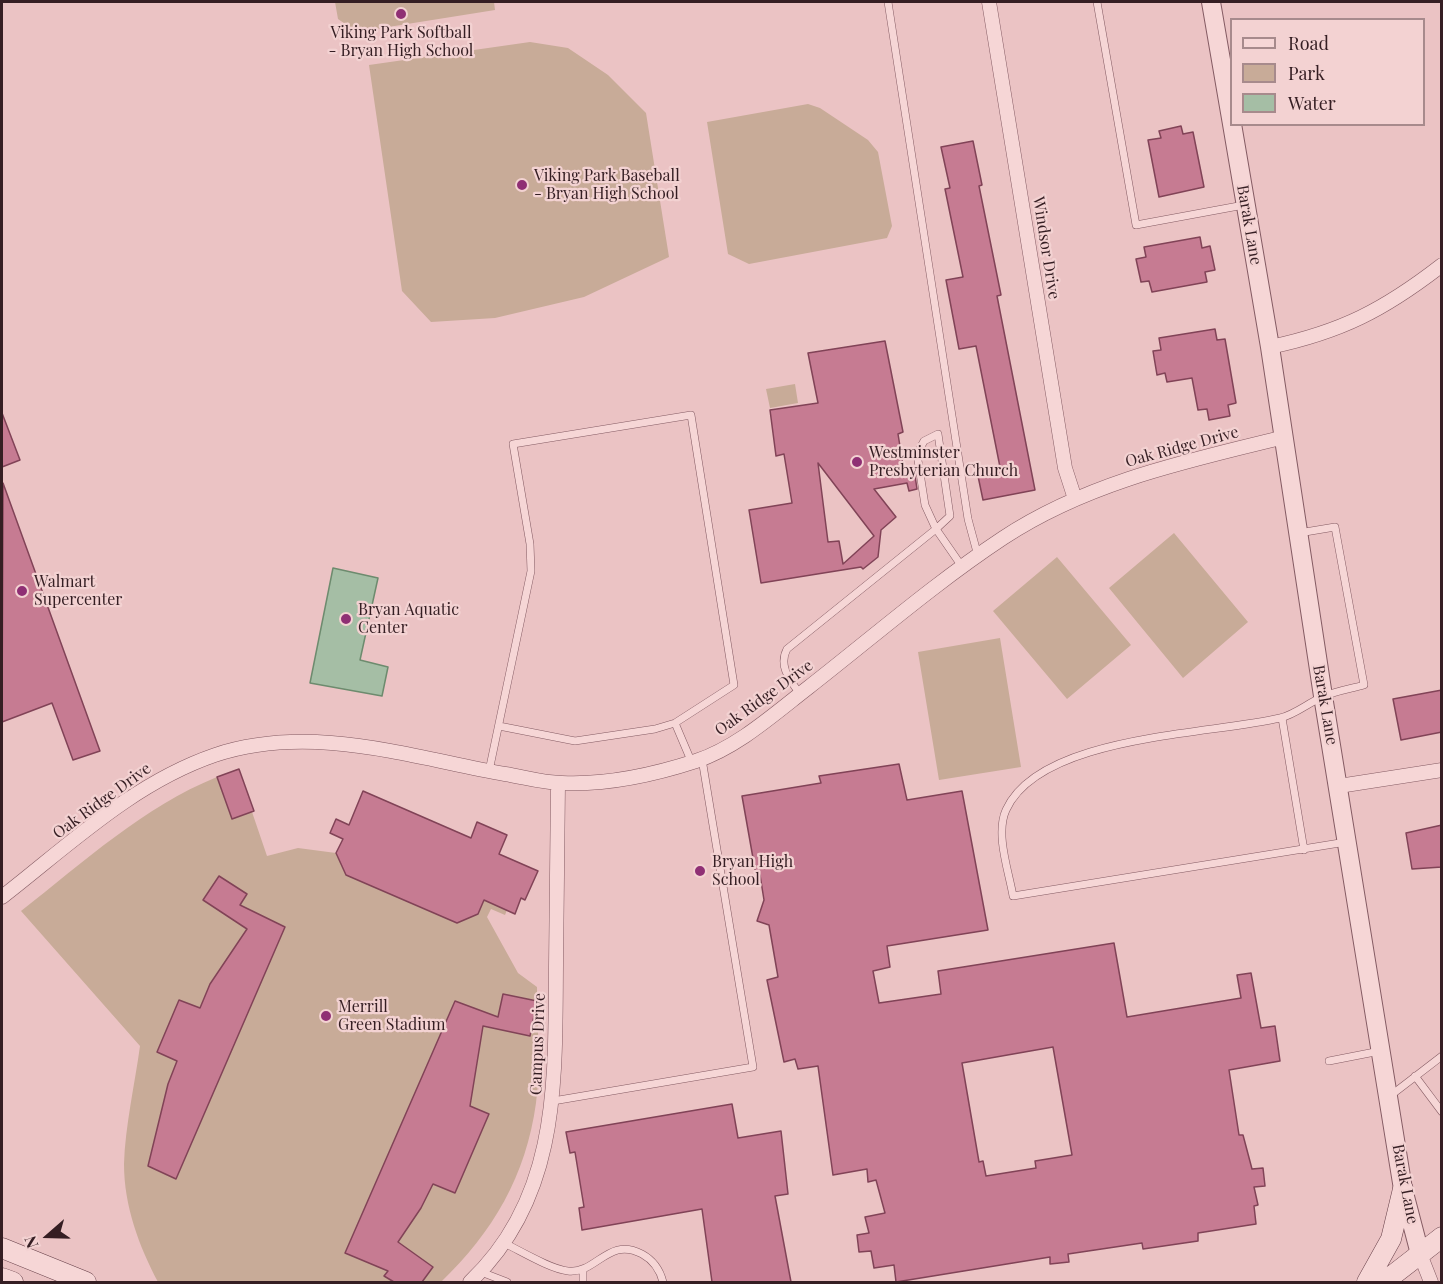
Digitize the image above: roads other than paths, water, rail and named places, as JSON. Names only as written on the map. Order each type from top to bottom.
[{"type":"main road","points":[[1367,1282],[1391,1239],[1403,1189]]},
{"type":"main road","points":[[1384,1282],[1442,1237]]},
{"type":"main road","points":[[2,1248],[86,1282]]},
{"type":"main road","points":[[2,1278],[13,1282]]},
{"type":"street","name":"Windsor Drive","points":[[989,2],[1065,468],[1075,499]]},
{"type":"street","name":"Barak Lane","points":[[1211,2],[1230,112]]},
{"type":"street","name":"Barak Lane","points":[[1232,126],[1285,437],[1323,696],[1383,1050],[1403,1189],[1420,1254],[1431,1282]]},
{"type":"street","points":[[1270,347],[1313,338],[1343,327],[1413,288],[1442,265]]},
{"type":"street","name":"Oak Ridge Drive","points":[[2,897],[143,788],[179,769],[243,747],[289,742],[336,742],[558,783],[626,778],[697,761],[748,734],[978,556],[1020,527],[1075,499],[1154,470],[1285,437]]},
{"type":"street","points":[[1339,786],[1442,770]]},
{"type":"street","name":"Campus Drive","points":[[470,1282],[504,1243],[535,1181],[549,1131],[553,1101],[558,783]]},
{"type":"lane","points":[[888,2],[968,519],[978,556]]},
{"type":"lane","points":[[1097,2],[1136,225],[1245,204]]},
{"type":"lane","points":[[489,771],[531,560],[513,444],[691,415],[734,685],[675,723],[655,729],[575,741],[499,726]]},
{"type":"lane","points":[[800,694],[784,670],[783,656],[787,649],[936,529],[946,520],[951,510],[938,434],[924,441],[917,454],[926,510],[936,529],[963,568]]},
{"type":"lane","points":[[1299,533],[1335,527],[1364,685],[1323,696],[1282,718],[1114,745],[1075,756],[1047,771],[1012,800],[1004,817],[1003,834],[1013,896],[1348,842]]},
{"type":"lane","points":[[1282,718],[1304,850]]},
{"type":"lane","points":[[553,1101],[753,1067],[697,761],[675,723]]},
{"type":"lane","points":[[1329,1060],[1383,1050]]},
{"type":"lane","points":[[1390,1096],[1442,1056]]},
{"type":"lane","points":[[1415,1076],[1442,1112]]},
{"type":"lane","points":[[504,1243],[565,1271],[583,1269],[614,1250],[636,1251],[657,1266],[663,1282]]},
{"type":"lane","points":[[583,1269],[583,1282]]},
{"type":"lane","points":[[481,1272],[507,1282]]},
{"type":"water","name":"Bryan Aquatic Center","points":[[333,568],[378,578],[360,660],[388,667],[382,696],[310,683]]},
{"type":"place","name":"Viking Park Softball - Bryan High School","points":[[401,14]]},
{"type":"place","name":"Viking Park Baseball - Bryan High School","points":[[522,185]]},
{"type":"place","name":"Westminster Presbyterian Church","points":[[857,462]]},
{"type":"place","name":"Walmart Supercenter","points":[[22,591]]},
{"type":"place","name":"Bryan Aquatic Center","points":[[346,619]]},
{"type":"place","name":"Bryan High School","points":[[700,871]]},
{"type":"place","name":"Merrill Green Stadium","points":[[326,1016]]}]
